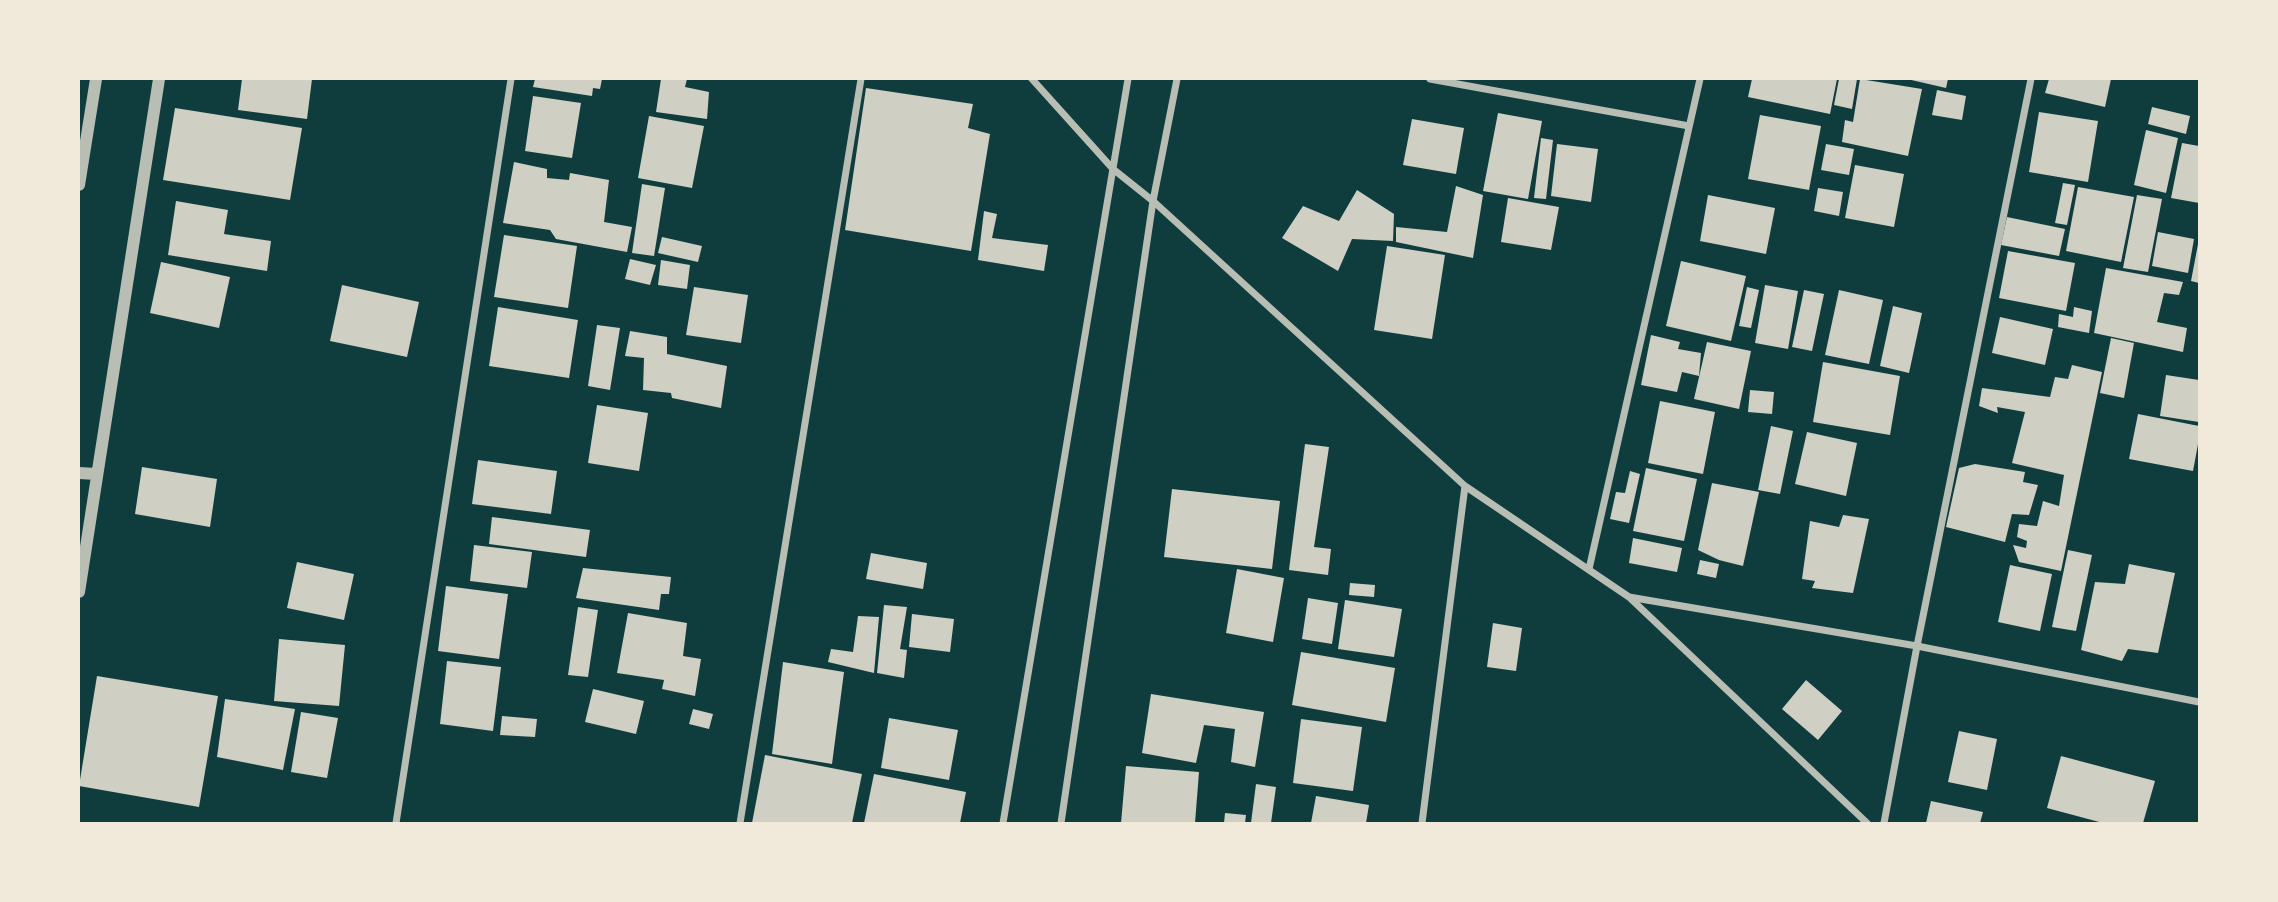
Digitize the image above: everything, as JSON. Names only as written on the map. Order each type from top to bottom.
[{"type":"street","points":[[79,185],[96,79]]},
{"type":"street","points":[[79,592],[159,79]]},
{"type":"street","points":[[396,823],[511,79]]},
{"type":"street","points":[[740,823],[861,79]]},
{"type":"street","points":[[1032,79],[1114,169],[1153,201],[1465,486],[1629,597],[1867,823]]},
{"type":"street","points":[[1003,823],[1128,79]]},
{"type":"street","points":[[1061,823],[1153,201],[1177,79]]},
{"type":"street","points":[[1430,79],[1689,126]]},
{"type":"street","points":[[1589,569],[1700,79]]},
{"type":"street","points":[[1884,823],[2031,79]]},
{"type":"street","points":[[79,473],[96,474]]},
{"type":"street","points":[[1422,823],[1465,486]]},
{"type":"street","points":[[1629,597],[1917,646],[2199,702]]},
{"type":"building","points":[[242,79],[312,79],[307,119],[238,110]]},
{"type":"building","points":[[535,79],[602,79],[600,89],[593,88],[592,96],[533,87]]},
{"type":"building","points":[[661,79],[687,79],[685,87],[709,92],[707,119],[656,112]]},
{"type":"building","points":[[1752,79],[1837,79],[1830,114],[1748,97]]},
{"type":"building","points":[[1839,79],[1857,79],[1852,109],[1834,105]]},
{"type":"building","points":[[1860,79],[1922,89],[1908,156],[1842,142],[1845,120],[1853,122]]},
{"type":"building","points":[[1907,79],[1948,79],[1946,88]]},
{"type":"building","points":[[2049,79],[2111,79],[2105,107],[2045,93]]},
{"type":"building","points":[[866,88],[973,104],[968,128],[990,134],[971,251],[845,230]]},
{"type":"building","points":[[1937,90],[1966,96],[1962,120],[1932,115]]},
{"type":"building","points":[[533,96],[581,103],[572,158],[525,151]]},
{"type":"building","points":[[2152,107],[2190,116],[2186,134],[2148,124]]},
{"type":"building","points":[[175,108],[302,128],[290,200],[163,180]]},
{"type":"building","points":[[2039,112],[2098,121],[2088,182],[2029,172]]},
{"type":"building","points":[[1498,113],[1542,121],[1528,199],[1483,191]]},
{"type":"building","points":[[1760,115],[1821,126],[1809,190],[1748,179]]},
{"type":"building","points":[[649,116],[704,126],[692,188],[638,178]]},
{"type":"building","points":[[1412,119],[1464,128],[1456,174],[1403,165]]},
{"type":"building","points":[[2146,130],[2178,138],[2166,193],[2134,185]]},
{"type":"building","points":[[1541,138],[1553,140],[1546,199],[1534,198]]},
{"type":"building","points":[[2182,143],[2199,146],[2199,203],[2171,198]]},
{"type":"building","points":[[1557,144],[1598,149],[1591,202],[1551,196]]},
{"type":"building","points":[[1826,144],[1854,149],[1849,175],[1821,170]]},
{"type":"building","points":[[514,162],[547,169],[547,178],[569,180],[570,173],[609,180],[604,222],[632,227],[627,252],[556,239],[550,230],[503,223]]},
{"type":"building","points":[[1855,165],[1904,174],[1894,227],[1845,218]]},
{"type":"building","points":[[2063,183],[2075,185],[2067,225],[2055,223]]},
{"type":"building","points":[[642,184],[665,188],[654,256],[632,253]]},
{"type":"building","points":[[1456,186],[1483,195],[1473,258],[1396,242],[1396,227],[1447,232]]},
{"type":"building","points":[[2078,187],[2134,197],[2121,262],[2066,251]]},
{"type":"building","points":[[1818,188],[1843,192],[1839,216],[1814,211]]},
{"type":"building","points":[[1357,190],[1394,214],[1393,241],[1352,239],[1338,271],[1282,238],[1303,206],[1339,221]]},
{"type":"building","points":[[1708,195],[1775,208],[1766,254],[1700,241]]},
{"type":"building","points":[[2137,195],[2162,199],[2148,272],[2123,268]]},
{"type":"building","points":[[1508,198],[1559,207],[1551,250],[1501,242]]},
{"type":"building","points":[[176,201],[228,210],[224,234],[271,241],[267,271],[168,255]]},
{"type":"building","points":[[984,211],[997,214],[992,238],[1048,245],[1044,271],[978,260]]},
{"type":"building","points":[[2007,217],[2065,229],[2059,256],[2001,245]]},
{"type":"building","points":[[2158,232],[2194,239],[2188,273],[2152,266]]},
{"type":"building","points":[[504,235],[577,246],[568,308],[494,297]]},
{"type":"building","points":[[662,237],[702,246],[698,262],[658,253]]},
{"type":"building","points":[[2199,244],[2199,283],[2191,281]]},
{"type":"building","points":[[1387,246],[1445,255],[1432,339],[1374,330]]},
{"type":"building","points":[[2008,251],[2075,263],[2066,311],[1999,298]]},
{"type":"building","points":[[630,259],[656,265],[650,285],[625,279]]},
{"type":"building","points":[[661,260],[690,265],[687,289],[658,285]]},
{"type":"building","points":[[1681,261],[1746,276],[1731,341],[1666,326]]},
{"type":"building","points":[[161,262],[230,277],[219,328],[150,313]]},
{"type":"building","points":[[2106,268],[2183,282],[2179,295],[2164,293],[2157,322],[2187,328],[2183,352],[2094,333]]},
{"type":"building","points":[[342,285],[419,302],[407,357],[330,341]]},
{"type":"building","points":[[1765,285],[1798,291],[1788,349],[1755,343]]},
{"type":"building","points":[[694,287],[748,295],[741,343],[686,335]]},
{"type":"building","points":[[1747,287],[1759,290],[1751,328],[1739,326]]},
{"type":"building","points":[[1804,290],[1824,294],[1812,351],[1792,347]]},
{"type":"building","points":[[1839,290],[1883,300],[1869,364],[1825,355]]},
{"type":"building","points":[[1893,306],[1922,313],[1909,373],[1880,366]]},
{"type":"building","points":[[498,307],[578,320],[569,378],[489,366]]},
{"type":"building","points":[[2074,307],[2092,311],[2089,333],[2058,327],[2059,314],[2073,317]]},
{"type":"building","points":[[2000,317],[2053,329],[2045,365],[1992,353]]},
{"type":"building","points":[[597,325],[620,328],[610,390],[588,386]]},
{"type":"building","points":[[630,331],[667,337],[667,354],[727,366],[721,408],[672,398],[671,393],[643,390],[644,358],[625,356]]},
{"type":"building","points":[[1651,335],[1680,342],[1678,349],[1701,353],[1699,376],[1682,372],[1677,392],[1641,385]]},
{"type":"building","points":[[2111,338],[2134,343],[2124,398],[2100,393]]},
{"type":"building","points":[[1707,342],[1751,351],[1739,409],[1694,399]]},
{"type":"building","points":[[1823,362],[1900,376],[1890,435],[1813,422]]},
{"type":"building","points":[[2072,365],[2102,372],[2061,571],[2019,562],[2013,545],[2026,548],[2027,541],[2017,537],[2019,524],[2037,526],[2043,501],[2059,506],[2064,475],[2012,463],[2025,412],[1997,407],[1998,413],[1979,406],[1982,388],[2050,397],[2055,377],[2068,379]]},
{"type":"building","points":[[2166,375],[2199,380],[2199,422],[2160,416]]},
{"type":"building","points":[[1750,390],[1774,392],[1772,414],[1748,412]]},
{"type":"building","points":[[1660,401],[1715,412],[1703,474],[1648,463]]},
{"type":"building","points":[[597,405],[648,413],[639,471],[588,463]]},
{"type":"building","points":[[2138,414],[2199,426],[2193,471],[2129,459]]},
{"type":"building","points":[[1771,426],[1793,431],[1780,494],[1758,490]]},
{"type":"building","points":[[1807,432],[1857,443],[1846,496],[1795,484]]},
{"type":"building","points":[[1305,444],[1329,447],[1314,547],[1331,549],[1328,575],[1289,570]]},
{"type":"building","points":[[478,460],[557,471],[551,514],[472,504]]},
{"type":"building","points":[[1975,464],[2025,472],[2023,482],[2038,485],[2029,515],[2012,514],[2005,542],[1946,527],[1959,468]]},
{"type":"building","points":[[142,467],[217,479],[210,527],[135,514]]},
{"type":"building","points":[[1646,468],[1697,479],[1684,541],[1633,531]]},
{"type":"building","points":[[1630,471],[1640,474],[1629,523],[1610,519],[1616,492],[1625,493]]},
{"type":"building","points":[[1712,483],[1759,492],[1743,566],[1719,560],[1698,550]]},
{"type":"building","points":[[1172,489],[1280,501],[1272,569],[1164,557]]},
{"type":"building","points":[[1843,515],[1869,519],[1853,593],[1812,588],[1815,581],[1802,579],[1810,521],[1839,527]]},
{"type":"building","points":[[492,517],[590,530],[586,557],[489,544]]},
{"type":"building","points":[[1633,538],[1682,548],[1677,572],[1629,563]]},
{"type":"building","points":[[474,545],[532,552],[527,588],[470,581]]},
{"type":"building","points":[[2068,550],[2092,555],[2076,631],[2052,627]]},
{"type":"building","points":[[871,553],[927,563],[923,589],[866,579]]},
{"type":"building","points":[[1700,560],[1719,564],[1716,578],[1697,574]]},
{"type":"building","points":[[297,562],[354,574],[344,620],[287,608]]},
{"type":"building","points":[[2129,564],[2175,573],[2158,653],[2128,649],[2122,661],[2081,650],[2095,582],[2125,584]]},
{"type":"building","points":[[2010,565],[2052,574],[2040,631],[1998,622]]},
{"type":"building","points":[[583,568],[671,577],[669,594],[661,594],[659,610],[576,598]]},
{"type":"building","points":[[1237,569],[1284,578],[1273,642],[1226,633]]},
{"type":"building","points":[[1350,583],[1375,585],[1374,597],[1349,595]]},
{"type":"building","points":[[446,586],[508,594],[499,659],[438,651]]},
{"type":"building","points":[[1308,598],[1338,603],[1332,644],[1302,639]]},
{"type":"building","points":[[1345,600],[1402,609],[1394,657],[1338,649]]},
{"type":"building","points":[[884,605],[907,607],[900,649],[907,650],[904,678],[877,673]]},
{"type":"building","points":[[578,607],[598,610],[588,677],[568,675]]},
{"type":"building","points":[[628,613],[687,623],[683,656],[701,659],[695,696],[662,689],[664,680],[617,673]]},
{"type":"building","points":[[912,614],[954,619],[950,652],[909,647]]},
{"type":"building","points":[[858,616],[879,617],[874,673],[828,662],[831,649],[853,652]]},
{"type":"building","points":[[1493,623],[1522,628],[1516,671],[1487,667]]},
{"type":"building","points":[[279,639],[345,645],[339,706],[274,701]]},
{"type":"building","points":[[1301,652],[1395,668],[1386,722],[1292,705]]},
{"type":"building","points":[[447,661],[501,667],[493,731],[440,724]]},
{"type":"building","points":[[783,662],[844,672],[832,764],[772,754]]},
{"type":"building","points":[[97,676],[218,696],[199,807],[79,786]]},
{"type":"building","points":[[1806,680],[1842,711],[1818,740],[1782,709]]},
{"type":"building","points":[[593,689],[644,701],[636,734],[585,722]]},
{"type":"building","points":[[1151,694],[1264,712],[1255,767],[1231,762],[1235,729],[1204,725],[1196,763],[1142,753]]},
{"type":"building","points":[[225,699],[295,709],[283,770],[217,757]]},
{"type":"building","points":[[693,709],[713,714],[709,729],[689,724]]},
{"type":"building","points":[[301,712],[338,718],[327,778],[291,772]]},
{"type":"building","points":[[502,716],[537,719],[535,737],[500,735]]},
{"type":"building","points":[[889,718],[958,730],[949,780],[881,768]]},
{"type":"building","points":[[1301,719],[1362,727],[1353,791],[1293,783]]},
{"type":"building","points":[[1959,731],[1997,739],[1987,790],[1948,782]]},
{"type":"building","points":[[765,755],[862,774],[852,823],[752,823]]},
{"type":"building","points":[[2061,756],[2155,781],[2143,823],[2103,823],[2047,808]]},
{"type":"building","points":[[1126,766],[1199,772],[1195,823],[1121,823]]},
{"type":"building","points":[[874,774],[966,792],[960,823],[864,823]]},
{"type":"building","points":[[1256,784],[1276,787],[1271,823],[1251,823]]},
{"type":"building","points":[[1316,796],[1369,805],[1366,823],[1311,823]]},
{"type":"building","points":[[1931,801],[1983,812],[1980,823],[1926,823]]},
{"type":"building","points":[[1225,813],[1246,815],[1245,823],[1224,823]]}]
